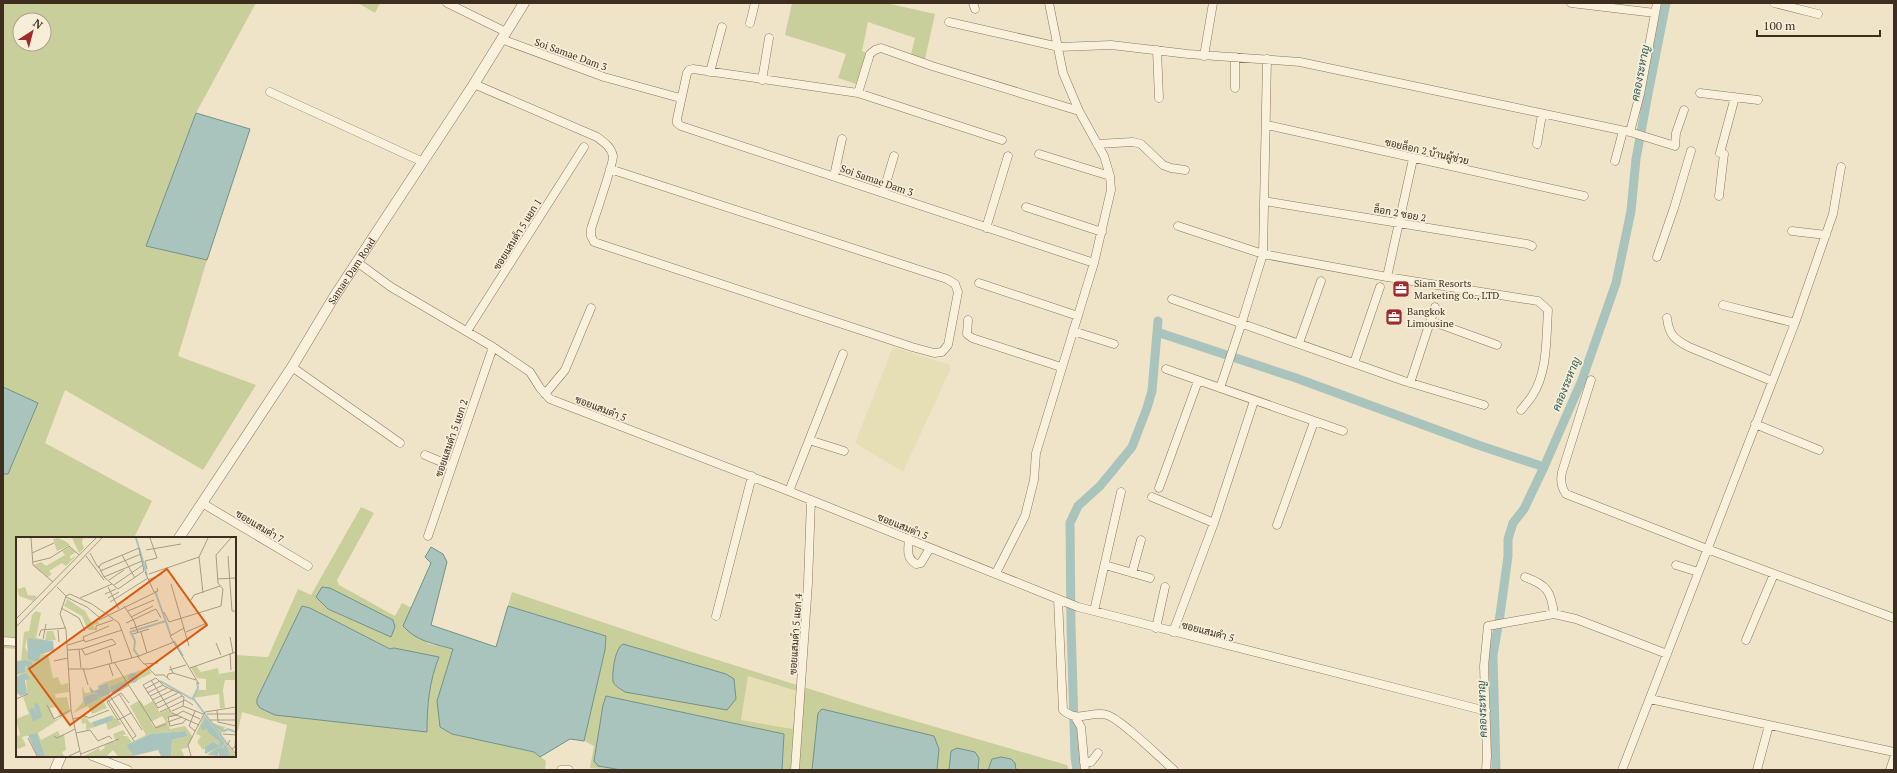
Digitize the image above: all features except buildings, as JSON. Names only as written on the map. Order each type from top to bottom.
[{"type":"street","name":"Soi Samae Dam 3","points":[[447,3],[503,35],[604,77],[680,98]]},
{"type":"street","name":"Samae Dam Road","points":[[180,537],[292,367],[357,262],[474,84],[524,3]]},
{"type":"street","points":[[750,24],[755,3]]},
{"type":"street","points":[[996,573],[1025,516],[1034,480],[1036,453],[1094,263],[1111,190],[1110,176],[1104,156],[1079,111],[1063,73],[1049,3]]},
{"type":"street","points":[[1204,56],[1213,3]]},
{"type":"street","points":[[1571,3],[1655,13]]},
{"type":"street","points":[[1615,161],[1630,132],[1640,94],[1657,3]]},
{"type":"street","points":[[1774,3],[1818,14]]},
{"type":"street","points":[[949,22],[1059,47],[1110,45],[1204,56],[1300,62],[1630,132],[1675,146],[1676,133],[1684,110]]},
{"type":"street","points":[[710,72],[722,27]]},
{"type":"street","points":[[762,80],[769,38]]},
{"type":"street","points":[[858,93],[870,54],[881,48],[932,66],[1079,111]]},
{"type":"street","points":[[1157,50],[1159,98]]},
{"type":"street","points":[[1235,57],[1236,88]]},
{"type":"street","points":[[1220,388],[1237,339],[1263,254],[1267,59]]},
{"type":"street","name":"Soi Samae Dam 3","points":[[1002,140],[858,93],[689,70],[680,98],[677,119],[677,123],[681,126],[1094,263]]},
{"type":"street","points":[[474,84],[597,137],[608,145],[613,158],[591,229],[591,236],[594,242],[912,347],[934,353],[942,352],[948,345],[958,292],[955,284],[947,278],[610,169]]},
{"type":"street","points":[[270,92],[423,162]]},
{"type":"street","points":[[1700,93],[1758,100]]},
{"type":"street","points":[[1719,196],[1722,153],[1735,97]]},
{"type":"street","points":[[1536,144],[1542,114]]},
{"type":"street","name":"ซอยล็อก 2 บ้านผู้ช่วย","points":[[1266,125],[1584,196]]},
{"type":"street","points":[[834,176],[842,139]]},
{"type":"street","points":[[1097,144],[1133,142],[1141,144],[1164,164],[1171,168],[1185,170]]},
{"type":"street","name":"ซอยแสมดำ 5 แยก 1","points":[[468,331],[584,147]]},
{"type":"street","points":[[1657,258],[1691,151]]},
{"type":"street","points":[[1039,154],[1110,176]]},
{"type":"street","points":[[883,193],[894,156]]},
{"type":"street","points":[[986,228],[1008,156]]},
{"type":"street","points":[[1387,277],[1413,159]]},
{"type":"street","points":[[1622,770],[1795,323],[1833,214],[1841,167]]},
{"type":"street","name":"ล็อก 2 ซอย 2","points":[[1264,201],[1399,222],[1532,246]]},
{"type":"street","points":[[1026,206],[1102,232]]},
{"type":"street","points":[[1178,226],[1263,254],[1387,277],[1504,296],[1523,297],[1538,301],[1545,305],[1548,310],[1543,368],[1532,396],[1521,410]]},
{"type":"street","points":[[1792,231],[1826,235]]},
{"type":"street","name":"ซอยแสมดำ 5","points":[[357,262],[391,287],[468,331],[530,372],[545,394],[550,398],[752,476],[1078,607],[1486,711]]},
{"type":"street","points":[[1299,343],[1321,280]]},
{"type":"street","points":[[979,283],[1078,316]]},
{"type":"street","points":[[1354,363],[1380,287]]},
{"type":"street","points":[[1172,299],[1242,322],[1410,383],[1484,406]]},
{"type":"street","points":[[1723,305],[1795,323]]},
{"type":"street","points":[[1410,383],[1435,307]]},
{"type":"street","points":[[545,394],[565,370],[591,308]]},
{"type":"street","points":[[1667,318],[1668,329],[1679,342],[1772,381]]},
{"type":"street","points":[[968,320],[967,334],[972,338],[1061,367]]},
{"type":"street","points":[[1431,321],[1497,345]]},
{"type":"street","points":[[1073,331],[1114,344]]},
{"type":"street","name":"ซอยแสมดำ 5 แยก 2","points":[[428,536],[451,466],[494,347]]},
{"type":"street","points":[[789,491],[843,354]]},
{"type":"street","points":[[292,367],[400,443]]},
{"type":"street","points":[[1166,369],[1342,432]]},
{"type":"street","points":[[1591,380],[1560,481],[1562,489],[1566,494],[1575,499],[1707,549],[1894,618]]},
{"type":"street","points":[[1159,488],[1198,381]]},
{"type":"street","points":[[1172,632],[1214,523],[1254,401]]},
{"type":"street","points":[[1277,525],[1314,422]]},
{"type":"street","points":[[1755,424],[1819,450]]},
{"type":"street","points":[[809,440],[844,451]]},
{"type":"street","points":[[425,454],[451,466]]},
{"type":"street","points":[[716,616],[752,476]]},
{"type":"street","points":[[1094,611],[1121,492]]},
{"type":"street","points":[[1152,497],[1214,523]]},
{"type":"street","name":"ซอยแสมดำ 5 แยก 4","points":[[796,770],[808,583],[811,500]]},
{"type":"street","name":"ซอยแสมดำ 7","points":[[202,503],[308,566]]},
{"type":"street","points":[[909,539],[908,554],[912,562],[916,564],[921,563],[930,548]]},
{"type":"street","points":[[1132,573],[1141,540]]},
{"type":"street","points":[[1105,565],[1150,578]]},
{"type":"street","points":[[1676,565],[1698,572]]},
{"type":"street","points":[[1746,640],[1774,574]]},
{"type":"street","points":[[1525,577],[1538,582],[1546,588],[1551,596],[1554,614]]},
{"type":"street","points":[[1156,628],[1165,587]]},
{"type":"street","points":[[1058,599],[1063,710],[1075,717],[1081,727],[1084,766],[1091,762],[1098,753]]},
{"type":"street","points":[[1486,770],[1486,711],[1484,686],[1485,647],[1488,626],[1554,614],[1576,619],[1667,654]]},
{"type":"street","points":[[3,641],[16,642]]},
{"type":"street","points":[[1650,699],[1894,752]]},
{"type":"street","points":[[1075,717],[1107,715],[1119,723],[1174,770]]},
{"type":"street","points":[[1757,770],[1769,725]]},
{"type":"street","points":[[55,770],[61,757]]},
{"type":"street","points":[[95,757],[128,770]]},
{"type":"street","points":[[1890,770],[1894,758]]},
{"type":"street","points":[[561,770],[569,770]]},
{"type":"shaded area","points":[[893,347],[950,365],[950,370],[903,472],[855,443]]},
{"type":"shaded area","points":[[748,676],[797,691],[793,729],[741,720]]},
{"type":"green space","points":[[3,3],[256,3],[196,113],[146,246],[207,260],[178,356],[256,385],[203,470],[65,390],[45,443],[152,501],[134,537],[16,537],[16,649],[3,648],[3,474],[8,474],[38,403],[3,387]]},
{"type":"green space","points":[[358,3],[380,3],[375,13]]},
{"type":"green space","points":[[792,3],[886,3],[935,14],[925,59],[911,54],[915,38],[868,22],[862,51],[867,53],[856,84],[838,78],[846,54],[785,35]]},
{"type":"green space","points":[[361,507],[374,513],[337,580],[339,585],[395,616],[402,603],[412,608],[403,626],[429,644],[453,649],[437,701],[452,734],[534,752],[546,761],[545,770],[278,770],[287,725],[242,712],[238,731],[236,730],[236,655],[268,657],[298,589],[311,595]],"holes":[[[330,588],[393,620],[395,627],[391,636],[328,609]],[[302,606],[310,608],[390,649],[394,648],[438,657],[432,676],[429,694],[427,732],[257,699]]]},
{"type":"green space","points":[[512,592],[689,651],[870,708],[1067,765],[1069,770],[1016,770],[1015,763],[989,765],[988,770],[978,770],[979,758],[951,752],[949,770],[937,770],[939,749],[818,713],[812,770],[782,770],[784,734],[606,696],[598,766],[622,770],[590,768],[594,746],[584,741],[605,650],[606,636],[508,606]],"holes":[[[748,676],[797,691],[793,729],[741,720]],[[616,685],[727,710],[625,692]]]},
{"type":"water","points":[[196,113],[250,129],[207,260],[146,246]]},
{"type":"water","points":[[3,387],[38,403],[8,474],[3,474]]},
{"type":"water","points":[[431,547],[443,554],[447,562],[431,625],[496,647],[508,606],[606,636],[605,650],[584,741],[570,739],[540,757],[534,752],[452,734],[440,727],[437,701],[453,649],[420,639],[403,626],[431,563],[425,557]]},
{"type":"water","points":[[322,587],[330,588],[393,620],[395,627],[391,637],[328,609],[316,597]]},
{"type":"water","points":[[302,606],[310,608],[390,649],[394,648],[439,657],[429,694],[427,732],[275,715],[260,708],[257,704],[257,699]]},
{"type":"water","points":[[623,644],[726,674],[734,679],[736,699],[727,710],[625,692],[613,681],[616,655],[620,646]]},
{"type":"water","points":[[606,696],[784,734],[782,770],[622,770],[598,766],[594,761],[603,705]]},
{"type":"water","points":[[822,709],[934,736],[939,749],[937,770],[812,770],[818,713]]},
{"type":"water","points":[[957,748],[975,752],[979,758],[978,770],[949,770],[951,751]]},
{"type":"water","points":[[1001,757],[1011,759],[1015,763],[1016,770],[988,770],[992,759]]},
{"type":"waterway","name":"คลองระหาญ","points":[[1496,770],[1493,655],[1508,556],[1508,539],[1513,523],[1524,509],[1544,467],[1582,380],[1616,283],[1631,211],[1636,159],[1666,3]]},
{"type":"waterway","points":[[1077,770],[1075,757],[1071,625],[1070,523],[1078,506],[1100,486],[1132,447],[1152,391],[1158,321]]},
{"type":"waterway","points":[[1157,332],[1296,378],[1478,445],[1544,467]]},
{"type":"place","name":"Siam Resorts Marketing Co., LTD","points":[[1401,289]]},
{"type":"place","name":"Bangkok Limousine","points":[[1394,317]]}]
